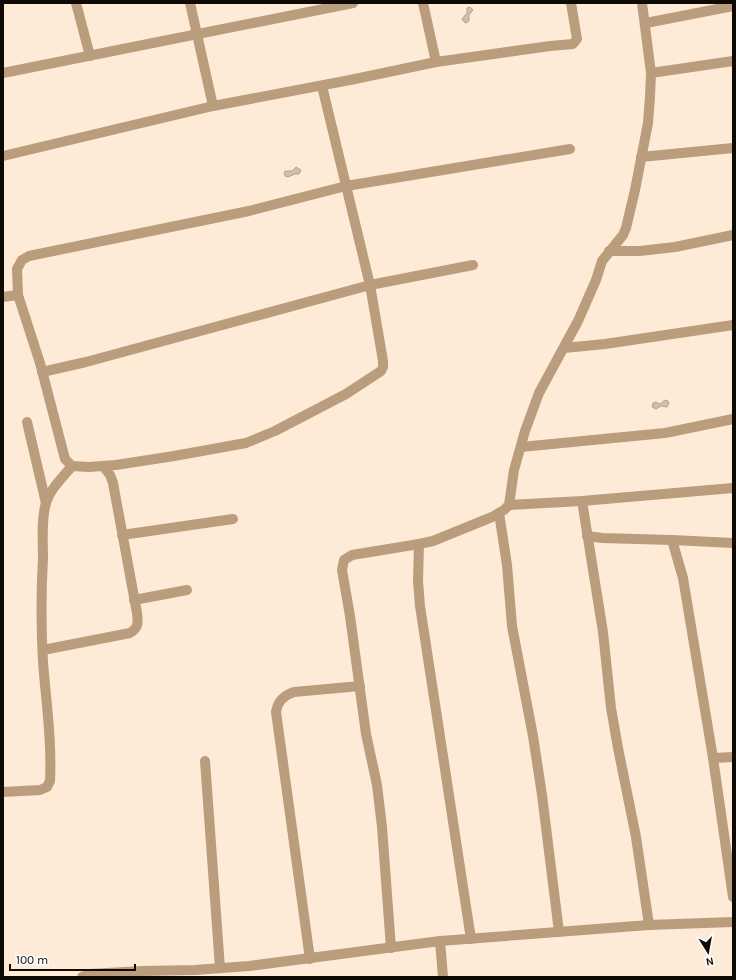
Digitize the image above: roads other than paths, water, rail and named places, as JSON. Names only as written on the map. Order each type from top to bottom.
[{"type":"street","points":[[76,3],[90,56]]},
{"type":"street","points":[[190,3],[213,106]]},
{"type":"street","points":[[3,73],[198,35],[307,8],[353,3]]},
{"type":"street","points":[[423,3],[436,62]]},
{"type":"street","points":[[3,156],[213,106],[322,86],[436,62],[573,44],[578,39],[571,3]]},
{"type":"street","points":[[509,505],[514,470],[530,416],[539,393],[578,321],[596,280],[602,261],[623,235],[626,228],[648,123],[651,73],[646,23],[642,3]]},
{"type":"street","points":[[646,23],[733,6]]},
{"type":"street","points":[[651,73],[733,61]]},
{"type":"street","points":[[322,86],[346,186],[370,285],[383,367],[378,374],[346,394],[276,431],[246,443],[174,456],[103,466],[72,466],[65,459],[42,372],[18,295],[18,269],[22,260],[29,256],[249,211],[346,186],[570,149]]},
{"type":"street","points":[[641,158],[733,148]]},
{"type":"street","points":[[609,251],[640,251],[675,247],[733,235]]},
{"type":"street","points":[[42,372],[86,362],[370,285],[474,265]]},
{"type":"street","points":[[3,297],[18,295]]},
{"type":"street","points":[[564,348],[605,344],[733,325]]},
{"type":"street","points":[[521,447],[665,433],[733,419]]},
{"type":"street","points":[[3,792],[40,790],[47,787],[50,781],[49,729],[43,650],[42,589],[46,503],[27,422]]},
{"type":"street","points":[[46,503],[53,488],[72,466]]},
{"type":"street","points":[[43,650],[130,633],[134,631],[137,626],[138,621],[111,479],[103,466]]},
{"type":"street","points":[[391,948],[381,820],[366,734],[350,616],[342,570],[344,560],[352,555],[433,541],[499,513],[509,505],[582,501],[733,488]]},
{"type":"street","points":[[582,501],[604,632],[611,708],[636,836],[649,925]]},
{"type":"street","points":[[499,513],[507,565],[512,626],[538,766],[559,932]]},
{"type":"street","points":[[122,535],[232,519]]},
{"type":"street","points":[[588,536],[602,538],[733,543]]},
{"type":"street","points":[[672,540],[683,578],[713,758],[733,897]]},
{"type":"street","points":[[419,544],[418,581],[420,606],[471,939]]},
{"type":"street","points":[[134,600],[187,590]]},
{"type":"street","points":[[310,959],[276,712],[280,700],[286,695],[294,692],[360,686]]},
{"type":"street","points":[[713,758],[733,756]]},
{"type":"street","points":[[205,761],[220,968]]},
{"type":"street","points":[[82,977],[96,974],[249,966],[471,939],[649,925],[733,922]]},
{"type":"street","points":[[440,942],[443,977]]}]
